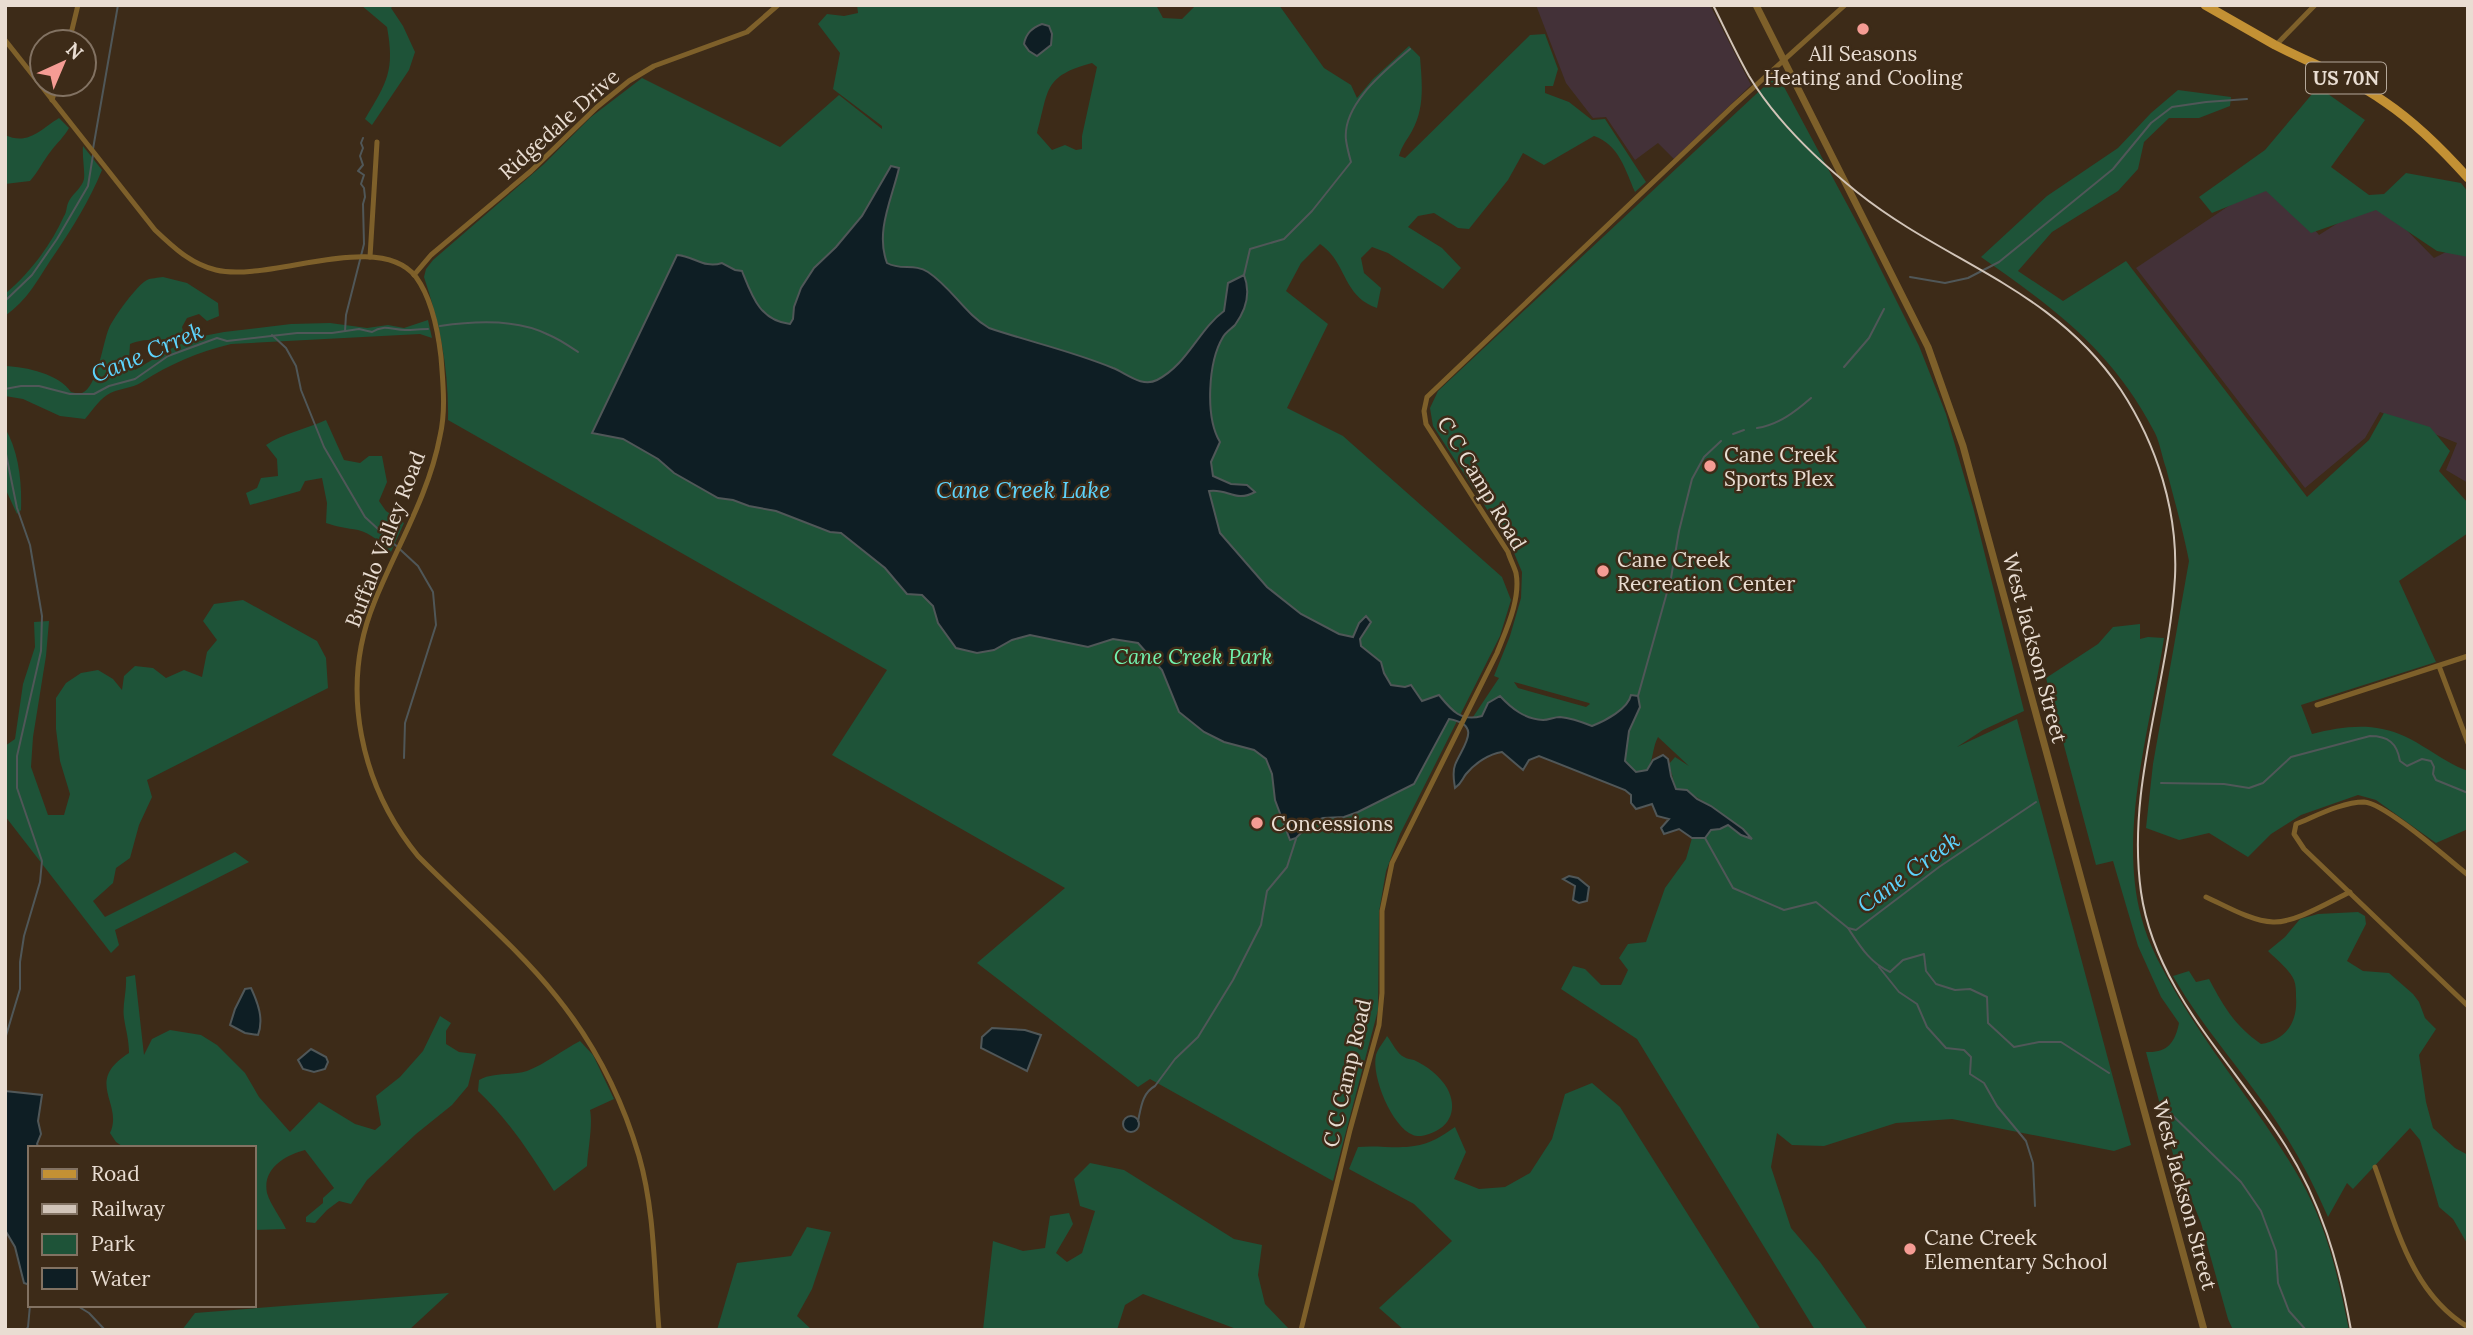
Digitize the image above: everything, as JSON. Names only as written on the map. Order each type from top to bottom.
[{"type":"main road","name":"US 70N","points":[[2205,5],[2276,45],[2349,80],[2385,102],[2421,130],[2468,178]]},
{"type":"street","points":[[72,28],[78,5]]},
{"type":"street","name":"Ridgedale Drive","points":[[414,275],[431,255],[531,171],[597,107],[629,81],[654,66],[747,33],[779,5]]},
{"type":"street","name":"West Jackson Street","points":[[1756,5],[1928,347],[1945,390],[1963,446],[2204,1330]]},
{"type":"street","name":"C C Camp Road","points":[[1301,1330],[1378,1025],[1382,993],[1382,911],[1392,863],[1507,628],[1516,592],[1516,574],[1508,552],[1426,424],[1424,411],[1427,397],[1733,106],[1845,5]]},
{"type":"street","points":[[2276,45],[2315,5]]},
{"type":"street","points":[[5,40],[155,230],[175,250],[196,263],[218,271],[256,273],[342,257],[370,257],[390,262],[414,275]]},
{"type":"street","points":[[370,257],[377,142]]},
{"type":"street","name":"Buffalo Valley Road","points":[[414,275],[425,293],[434,317],[445,398],[440,437],[419,499],[365,628],[358,684],[362,742],[377,791],[403,837],[418,856],[556,995],[583,1032],[607,1073],[624,1111],[639,1157],[649,1206],[659,1330]]},
{"type":"street","points":[[2317,705],[2468,656]]},
{"type":"street","points":[[2439,666],[2468,743]]},
{"type":"street","points":[[2468,875],[2399,821],[2365,802],[2341,807],[2296,824],[2294,834],[2304,849],[2468,1006]]},
{"type":"street","points":[[2206,897],[2272,922],[2289,920],[2350,892]]},
{"type":"street","points":[[2375,1167],[2408,1259],[2419,1279],[2447,1312],[2468,1327]]},
{"type":"shaded area","points":[[1536,5],[1710,5],[1751,85],[1674,159],[1658,143],[1635,160],[1606,117],[1593,118],[1566,83]]},
{"type":"shaded area","points":[[2272,177],[2319,235],[2376,199],[2434,258],[2460,245],[2468,255],[2468,483],[2446,470],[2457,443],[2380,412],[2365,438],[2305,488],[2136,268]]},
{"type":"green space","points":[[361,5],[394,5],[391,8],[415,52],[409,70],[372,125],[365,119],[387,76],[389,42],[387,27]]},
{"type":"green space","name":"Cane Creek Park","points":[[857,5],[1156,5],[1163,18],[1182,19],[1196,5],[1279,5],[1324,68],[1351,85],[1357,98],[1373,79],[1409,46],[1420,57],[1421,104],[1416,122],[1399,156],[1405,158],[1530,35],[1545,34],[1558,69],[1553,86],[1545,86],[1545,93],[1569,102],[1592,120],[1605,119],[1646,182],[1635,192],[1610,145],[1594,136],[1544,165],[1523,153],[1508,180],[1469,229],[1458,228],[1434,213],[1418,216],[1408,227],[1442,248],[1461,268],[1443,289],[1388,253],[1372,247],[1361,258],[1364,273],[1381,288],[1377,308],[1357,295],[1329,251],[1320,244],[1301,263],[1286,291],[1328,324],[1287,408],[1343,436],[1502,577],[1511,600],[1500,636],[1400,834],[1386,871],[1379,912],[1378,1010],[1333,1181],[1150,1079],[1138,1087],[977,963],[1065,888],[832,755],[887,670],[448,420],[442,347],[424,277],[433,260],[544,164],[591,117],[642,78],[780,147],[839,95],[882,129],[882,126],[833,89],[840,53],[818,24],[827,14],[844,16],[858,13]],"holes":[[[1092,63],[1097,67],[1082,136],[1082,149],[1076,150],[1065,145],[1052,150],[1037,133],[1051,87],[1064,73]]]},
{"type":"green space","name":"Cane Creek Sports Plex","points":[[1776,79],[1783,85],[1862,232],[1919,346],[1946,414],[1973,507],[2024,711],[1983,730],[1957,747],[2017,719],[2131,1145],[2114,1151],[1952,1119],[1896,1123],[1824,1146],[1792,1145],[1777,1133],[1771,1167],[1791,1228],[1820,1262],[1868,1330],[1815,1330],[1637,1039],[1561,989],[1573,966],[1585,969],[1601,985],[1621,985],[1628,970],[1619,958],[1628,944],[1646,942],[1665,888],[1686,859],[1692,838],[1705,838],[1711,830],[1728,825],[1741,835],[1743,829],[1701,800],[1676,789],[1669,764],[1675,757],[1689,766],[1658,737],[1647,770],[1636,772],[1625,761],[1629,731],[1606,721],[1592,726],[1558,717],[1545,720],[1530,718],[1511,708],[1488,703],[1482,716],[1471,720],[1499,678],[1494,676],[1521,598],[1522,572],[1512,548],[1433,426],[1430,408],[1438,391],[1769,82]],"holes":[[[1514,682],[1589,703],[1586,707],[1518,688]]]},
{"type":"green space","points":[[2318,87],[2365,120],[2331,167],[2369,195],[2384,194],[2406,173],[2461,183],[2468,192],[2468,257],[2437,251],[2376,210],[2311,233],[2266,191],[2212,213],[2199,197],[2265,150]]},
{"type":"green space","points":[[2178,90],[2231,97],[2230,106],[2199,118],[2169,118],[2144,142],[2138,169],[2118,191],[2052,232],[2018,271],[2063,301],[2126,261],[2307,497],[2369,440],[2384,413],[2430,427],[2450,451],[2439,471],[2468,503],[2468,533],[2399,581],[2436,662],[2301,705],[2312,734],[2347,727],[2381,729],[2404,736],[2468,771],[2468,829],[2436,843],[2376,800],[2358,795],[2301,815],[2271,834],[2248,857],[2209,833],[2179,840],[2146,828],[2153,764],[2189,561],[2160,446],[2138,404],[2101,355],[2057,314],[1981,257],[2047,196],[2118,148],[2151,113]]},
{"type":"green space","points":[[59,118],[69,128],[33,178],[30,181],[5,184],[5,135],[21,139],[40,131]]},
{"type":"green space","points":[[83,146],[102,170],[97,182],[79,217],[35,284],[5,316],[5,294],[23,277],[46,248],[65,214],[69,201],[83,182]]},
{"type":"green space","points":[[163,277],[187,283],[218,303],[219,316],[207,321],[199,314],[187,318],[182,327],[184,335],[179,337],[130,344],[129,360],[135,370],[174,347],[198,337],[291,324],[330,323],[367,328],[388,325],[404,328],[428,320],[432,338],[420,334],[231,344],[185,359],[138,384],[111,393],[101,400],[85,419],[60,416],[23,399],[5,396],[5,366],[51,376],[71,392],[81,393],[87,389],[96,374],[109,328],[116,317],[143,283],[149,279]]},
{"type":"green space","points":[[326,420],[344,460],[360,463],[369,456],[382,456],[387,482],[379,501],[386,511],[404,523],[391,552],[367,533],[326,523],[327,503],[322,478],[305,481],[300,491],[250,505],[246,493],[257,488],[261,478],[278,476],[277,459],[266,445]]},
{"type":"green space","points":[[5,428],[14,447],[19,468],[21,510],[17,514],[5,488]]},
{"type":"green space","points":[[243,600],[317,641],[326,658],[328,688],[147,780],[152,797],[139,825],[130,858],[116,868],[113,883],[93,901],[105,917],[235,852],[249,862],[115,930],[119,945],[111,953],[5,816],[5,746],[15,739],[23,684],[35,647],[34,622],[49,621],[31,767],[48,815],[64,815],[70,794],[60,761],[56,698],[66,683],[81,673],[98,670],[113,679],[122,690],[124,676],[135,666],[153,668],[166,678],[184,670],[202,677],[207,652],[217,640],[203,621],[214,604]]},
{"type":"green space","points":[[2140,624],[2140,639],[2164,638],[2135,813],[2135,883],[2144,927],[2179,998],[2300,1179],[2318,1215],[2349,1330],[2233,1330],[2201,1223],[2173,1154],[2146,1052],[2165,1049],[2175,1036],[2179,1023],[2161,997],[2138,946],[2113,861],[2096,865],[2046,678],[2098,644],[2113,627]]},
{"type":"green space","points":[[2358,912],[2365,916],[2366,924],[2347,961],[2363,971],[2389,973],[2413,994],[2425,1018],[2436,1029],[2419,1055],[2433,1128],[2455,1148],[2468,1155],[2468,1245],[2453,1219],[2439,1207],[2420,1140],[2410,1128],[2353,1189],[2347,1183],[2328,1217],[2302,1163],[2278,1124],[2195,1011],[2173,976],[2189,971],[2196,982],[2209,979],[2225,1007],[2244,1030],[2261,1044],[2270,1042],[2289,1028],[2295,1014],[2296,993],[2292,976],[2268,951],[2285,937],[2300,919],[2318,914]]},
{"type":"green space","points":[[135,975],[144,1055],[152,1039],[170,1030],[201,1035],[217,1045],[245,1073],[259,1097],[290,1132],[319,1102],[355,1124],[375,1130],[381,1125],[376,1096],[400,1077],[423,1051],[440,1016],[451,1023],[446,1031],[446,1044],[459,1052],[476,1054],[468,1086],[452,1105],[367,1180],[351,1204],[339,1201],[315,1223],[306,1222],[306,1217],[323,1203],[323,1198],[334,1188],[305,1150],[283,1159],[272,1170],[266,1184],[268,1197],[286,1229],[256,1230],[256,1146],[122,1146],[110,1133],[113,1122],[106,1083],[116,1064],[129,1053],[124,1018],[126,977]]},
{"type":"green space","points":[[1387,1036],[1401,1055],[1428,1068],[1447,1088],[1452,1109],[1447,1122],[1437,1131],[1423,1136],[1413,1135],[1405,1130],[1391,1112],[1380,1087],[1375,1064],[1377,1052]]},
{"type":"green space","points":[[580,1041],[593,1055],[614,1099],[590,1110],[587,1166],[554,1191],[510,1126],[478,1091],[479,1080],[527,1071]]},
{"type":"green space","points":[[1592,1083],[1620,1107],[1761,1330],[1404,1330],[1379,1308],[1452,1241],[1414,1204],[1349,1169],[1358,1147],[1420,1145],[1455,1127],[1466,1152],[1454,1179],[1479,1189],[1505,1187],[1530,1173],[1552,1139],[1565,1094]]},
{"type":"green space","points":[[1090,1163],[1124,1170],[1234,1239],[1262,1245],[1258,1275],[1265,1304],[1290,1330],[1239,1330],[1143,1294],[1125,1305],[1117,1330],[983,1330],[993,1241],[1023,1251],[1045,1248],[1050,1216],[1069,1213],[1073,1224],[1056,1253],[1067,1262],[1082,1253],[1095,1211],[1080,1206],[1074,1179]]},
{"type":"green space","points":[[807,1227],[831,1232],[812,1289],[797,1316],[812,1330],[717,1330],[737,1263],[791,1256]]},
{"type":"green space","points":[[449,1293],[409,1330],[182,1330],[195,1313]]},
{"type":"water","points":[[1042,24],[1049,26],[1052,34],[1051,45],[1037,56],[1024,44],[1030,31]]},
{"type":"water","name":"Cane Creek Lake","points":[[891,166],[899,168],[884,227],[887,263],[928,272],[989,328],[1098,362],[1140,381],[1157,380],[1177,365],[1207,327],[1224,311],[1228,283],[1244,275],[1247,288],[1245,307],[1235,325],[1223,337],[1214,360],[1210,404],[1220,442],[1211,462],[1213,476],[1231,484],[1247,485],[1255,492],[1237,496],[1221,491],[1209,491],[1220,533],[1267,587],[1301,614],[1339,634],[1353,637],[1359,623],[1366,616],[1371,622],[1360,639],[1361,646],[1381,662],[1391,685],[1411,685],[1422,701],[1439,695],[1458,714],[1468,718],[1482,716],[1488,703],[1500,696],[1514,709],[1530,718],[1543,720],[1558,717],[1592,726],[1621,710],[1631,695],[1638,696],[1640,707],[1629,731],[1625,761],[1636,772],[1647,770],[1653,760],[1663,755],[1668,759],[1676,789],[1687,790],[1743,829],[1752,839],[1728,825],[1711,830],[1705,838],[1692,838],[1679,829],[1664,834],[1661,828],[1669,819],[1657,816],[1652,804],[1636,809],[1631,803],[1631,795],[1625,790],[1539,756],[1529,760],[1523,770],[1502,752],[1492,755],[1474,766],[1455,788],[1454,768],[1468,737],[1468,731],[1460,722],[1449,719],[1414,784],[1358,812],[1312,822],[1296,838],[1290,840],[1275,800],[1272,774],[1266,759],[1254,750],[1224,742],[1204,732],[1179,712],[1162,670],[1138,643],[1113,639],[1088,647],[1030,635],[1012,640],[994,650],[977,653],[956,648],[938,623],[933,606],[922,595],[907,594],[885,568],[841,533],[830,532],[776,511],[718,498],[623,439],[592,433],[677,255],[704,263],[722,263],[742,271],[764,313],[790,324],[801,288],[814,268],[862,216]]},
{"type":"water","points":[[1569,876],[1578,878],[1589,887],[1587,901],[1579,903],[1573,900],[1575,886],[1563,879]]},
{"type":"water","points":[[251,988],[260,1017],[258,1035],[245,1033],[230,1025],[245,989]]},
{"type":"water","points":[[992,1028],[1025,1030],[1041,1035],[1027,1071],[981,1048],[982,1037]]},
{"type":"water","points":[[311,1049],[326,1057],[328,1062],[325,1069],[314,1072],[303,1069],[298,1060]]},
{"type":"water","points":[[5,1091],[42,1095],[38,1146],[28,1146],[28,1284],[24,1283],[15,1247],[5,1230]]},
{"type":"water","points":[[1131,1116],[1139,1124],[1131,1132],[1123,1124]]},
{"type":"waterway","points":[[93,149],[118,5]]},
{"type":"waterway","points":[[1244,275],[1250,249],[1284,239],[1312,211],[1351,162],[1346,140],[1351,114],[1367,89],[1410,49]]},
{"type":"waterway","points":[[1910,277],[1945,283],[1968,278],[1999,262],[2113,169],[2151,123],[2172,107],[2247,99]]},
{"type":"waterway","points":[[345,331],[346,315],[364,244],[365,197],[361,184],[364,175],[358,171],[363,165],[360,156],[363,138]]},
{"type":"waterway","points":[[5,301],[32,275],[57,239],[88,186],[93,155]]},
{"type":"waterway","points":[[1844,367],[1869,338],[1884,309]]},
{"type":"waterway","points":[[440,326],[481,322],[509,323],[537,330],[578,352]]},
{"type":"waterway","name":"Cane Crrek","points":[[5,389],[39,386],[70,394],[94,394],[109,386],[135,379],[168,356],[217,338],[227,341],[359,329],[372,332],[384,328],[428,329]]},
{"type":"waterway","points":[[272,335],[286,348],[296,366],[301,390],[324,447],[365,517],[418,566],[433,592],[436,625],[405,723],[404,758]]},
{"type":"waterway","points":[[1757,428],[1786,417],[1811,398]]},
{"type":"waterway","points":[[1733,434],[1744,430]]},
{"type":"waterway","points":[[1638,696],[1671,578],[1692,479],[1704,457],[1721,441]]},
{"type":"waterway","points":[[5,449],[17,508],[30,545],[42,616],[41,651],[17,756],[17,788],[42,861],[40,882],[24,936],[20,989],[5,1039]]},
{"type":"waterway","name":"Cane Creek","points":[[2161,783],[2224,784],[2249,788],[2263,783],[2291,757],[2370,736],[2382,737],[2391,742],[2397,749],[2400,761],[2407,766],[2422,759],[2431,761],[2436,780],[2468,793]]},
{"type":"waterway","name":"Cane Creek","points":[[1705,838],[1733,888],[1784,910],[1816,902],[1848,928],[1856,930],[1939,867],[2036,802]]},
{"type":"waterway","points":[[1138,1121],[1147,1093],[1175,1059],[1198,1037],[1233,980],[1261,925],[1267,891],[1287,867],[1296,839]]},
{"type":"waterway","points":[[1848,928],[1871,959],[1890,972],[1903,960],[1924,954],[1926,971],[1936,984],[1955,990],[1970,989],[1987,997],[1988,1023],[2014,1047],[2039,1042],[2061,1042],[2109,1073]]},
{"type":"waterway","points":[[1879,967],[1899,992],[1917,1004],[1927,1027],[1946,1048],[1964,1050],[1971,1057],[1970,1074],[1984,1083],[1997,1106],[2026,1141],[2033,1163],[2035,1206]]},
{"type":"waterway","points":[[2167,1110],[2241,1182],[2261,1211],[2276,1251],[2278,1283],[2289,1311],[2306,1330]]},
{"type":"waterway","points":[[26,1330],[30,1307]]},
{"type":"waterway","points":[[79,1307],[105,1330]]},
{"type":"railway","points":[[1713,5],[1760,93],[1784,124],[1812,153],[1891,217],[1997,279],[2063,326],[2094,355],[2121,390],[2145,433],[2163,479],[2175,552],[2171,617],[2139,813],[2141,892],[2149,928],[2162,962],[2179,994],[2265,1115],[2298,1167],[2327,1234],[2341,1281],[2351,1330]]},
{"type":"place","name":"All Seasons Heating and Cooling","points":[[1863,29]]},
{"type":"place","name":"Cane Creek Sports Plex","points":[[1710,466]]},
{"type":"place","name":"Cane Creek Recreation Center","points":[[1603,571]]},
{"type":"place","name":"Concessions","points":[[1257,823]]},
{"type":"place","name":"Cane Creek Elementary School","points":[[1910,1249]]}]
